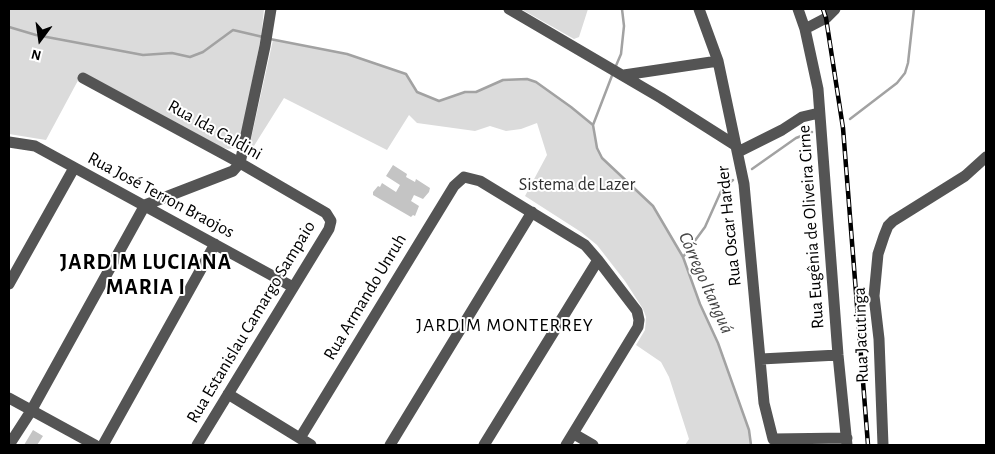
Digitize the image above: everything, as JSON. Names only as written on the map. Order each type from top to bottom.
[{"type":"street","points":[[9,445],[31,411],[145,205],[233,171],[240,163],[265,46],[270,9]]},
{"type":"street","points":[[509,9],[662,98]]},
{"type":"street","name":"Rua Oscar Harder","points":[[698,9],[718,61],[744,184],[764,404],[773,442],[847,442]]},
{"type":"street","name":"Rua Eugênia de Oliveira Cirne","points":[[798,9],[805,29],[818,89],[838,355],[847,442]]},
{"type":"street","points":[[805,29],[826,18],[835,9]]},
{"type":"street","points":[[623,75],[718,61]]},
{"type":"street","points":[[662,70],[653,76],[651,82],[655,93],[736,148],[782,130],[802,117],[819,113]]},
{"type":"street","name":"Rua Ida Caldini","points":[[82,78],[240,163],[329,216]]},
{"type":"street","name":"Rua José Terron Braojos","points":[[9,142],[35,146],[294,287]]},
{"type":"street","name":"Rua Jacutinga","points":[[883,445],[879,339],[874,296],[878,254],[884,236],[888,226],[893,221],[965,176],[986,157]]},
{"type":"street","points":[[9,284],[74,168]]},
{"type":"street","name":"Rua Armando Unruh","points":[[300,438],[454,186],[464,177],[480,180],[532,212]]},
{"type":"street","points":[[390,445],[532,212],[585,246],[637,311],[639,320],[638,328],[566,445]]},
{"type":"street","name":"Rua Estanislau Camargo Sampaio","points":[[197,445],[329,229],[331,221],[329,216]]},
{"type":"street","points":[[103,445],[215,244]]},
{"type":"street","points":[[484,445],[598,260]]},
{"type":"street","points":[[761,359],[838,355]]},
{"type":"street","points":[[228,394],[311,445]]},
{"type":"street","points":[[9,398],[95,445]]},
{"type":"street","points":[[574,434],[593,445]]},
{"type":"green space","points":[[9,9],[264,9],[261,37],[240,143],[235,148],[221,147],[82,73],[46,140],[9,134]]},
{"type":"green space","points":[[521,9],[588,9],[579,37],[574,39]]},
{"type":"green space","name":"Sistema de Lazer","points":[[273,40],[347,54],[406,74],[417,92],[439,101],[465,92],[476,92],[503,80],[527,79],[537,82],[593,125],[597,148],[602,158],[653,206],[683,257],[700,304],[718,343],[749,430],[751,445],[685,445],[689,439],[669,377],[661,362],[636,345],[645,330],[646,317],[643,309],[625,281],[597,245],[581,232],[525,196],[547,155],[537,123],[521,129],[506,131],[490,126],[475,131],[417,123],[409,115],[387,150],[284,98],[247,157]]},
{"type":"building","points":[[393,165],[407,174],[406,177],[415,182],[416,179],[430,188],[423,199],[414,195],[411,201],[419,206],[415,216],[411,217],[373,195],[373,192],[382,183],[396,192],[400,185],[386,176]]},
{"type":"building","points":[[33,430],[43,436],[37,445],[24,445]]},
{"type":"waterway","name":"Córrego Itanguá","points":[[615,68],[621,54],[624,26],[622,9]]},
{"type":"waterway","points":[[850,119],[897,83],[905,73],[908,63],[914,9]]},
{"type":"waterway","points":[[9,27],[36,35],[143,55],[172,53],[190,57],[203,52],[233,30],[263,37]]},
{"type":"waterway","points":[[270,39],[347,54],[406,74],[417,92],[439,101],[465,92],[476,92],[503,80],[527,79],[536,82],[593,125]]},
{"type":"waterway","name":"Córrego Itanguá","points":[[613,73],[593,125],[597,148],[602,158],[653,206],[683,257],[700,304],[718,343],[749,430],[751,445]]},
{"type":"waterway","points":[[752,169],[796,138],[812,132]]},
{"type":"waterway","points":[[683,257],[705,227],[722,189],[733,180]]},
{"type":"railway","points":[[823,9],[843,128],[868,445]]},
{"type":"district","name":"JARDIM LUCIANA MARIA I","points":[[146,274]]},
{"type":"district","name":"JARDIM MONTERREY","points":[[505,325]]}]
